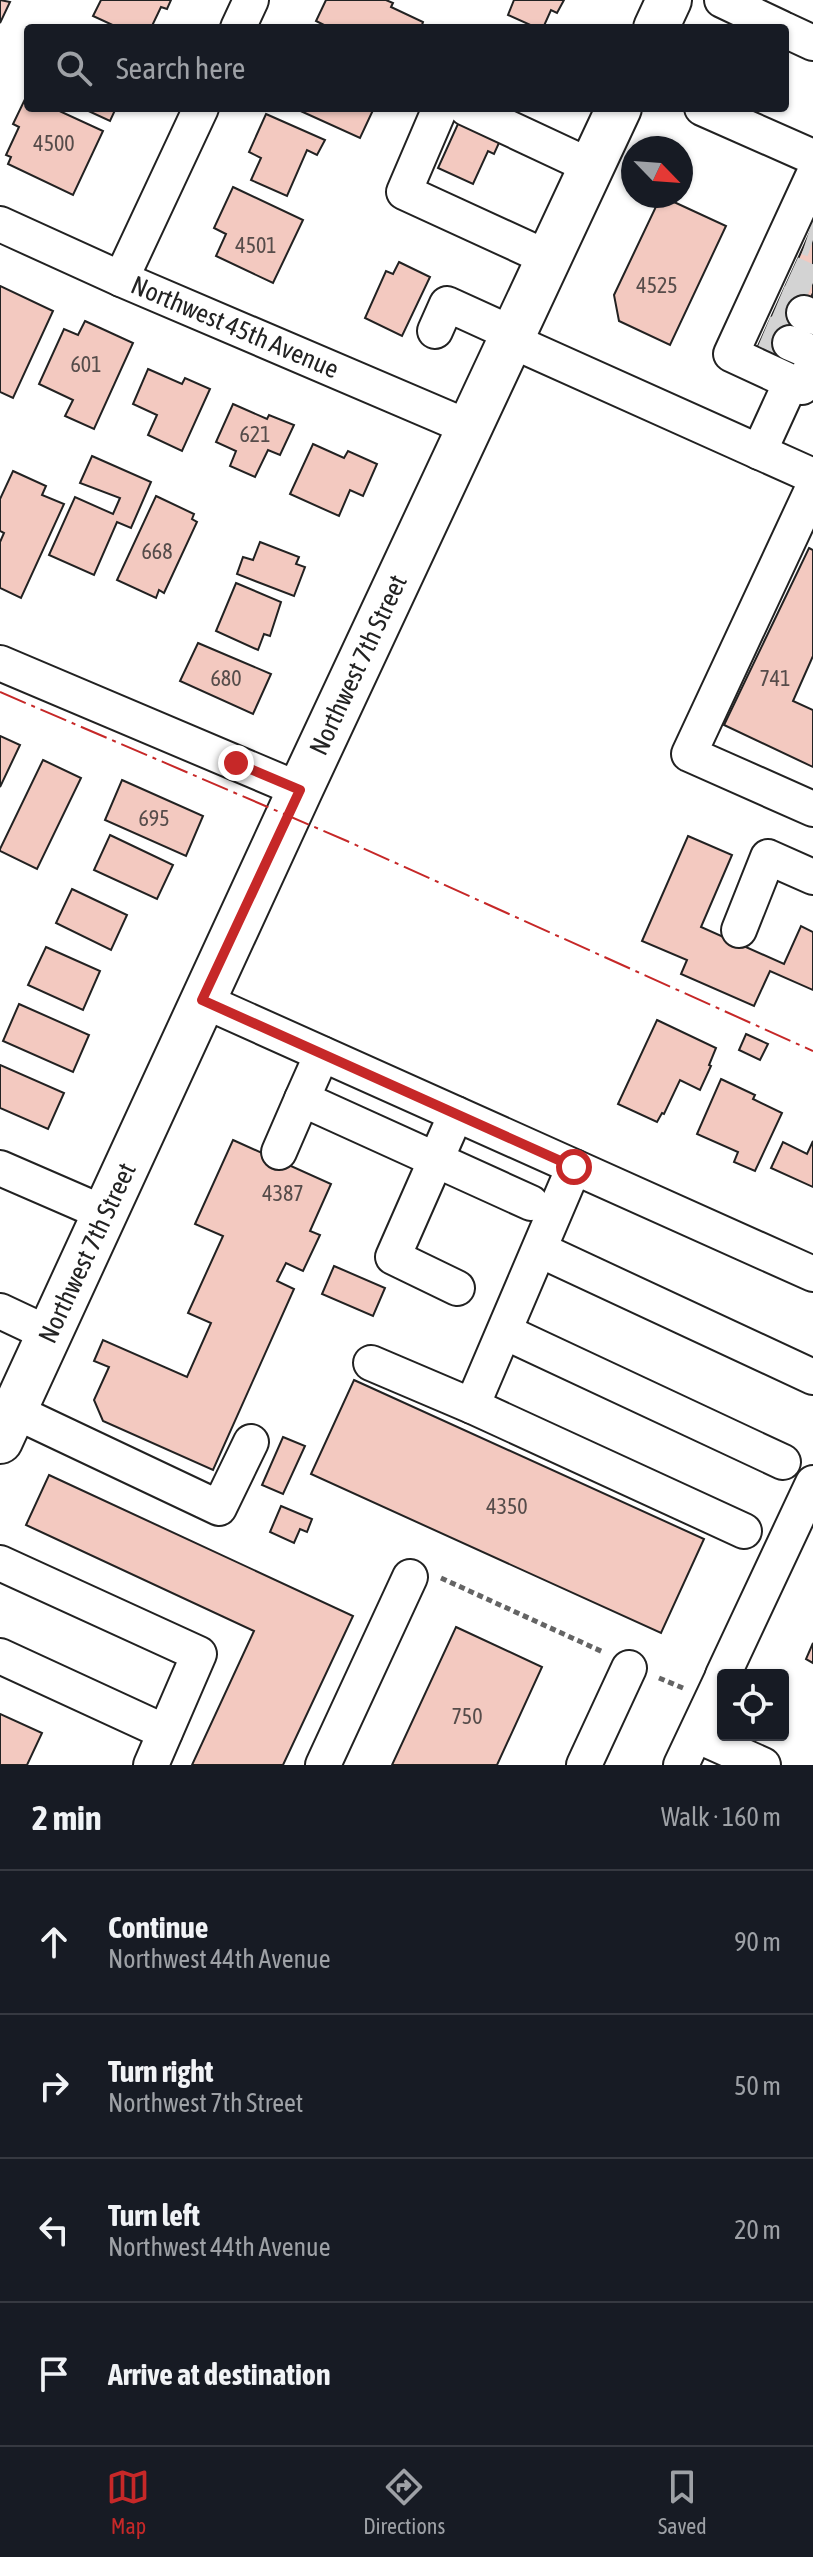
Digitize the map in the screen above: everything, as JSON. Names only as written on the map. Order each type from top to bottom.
[{"type":"main road","points":[[658,24],[669,0]]},
{"type":"main road","name":"Northwest 7th Street","points":[[7,1426],[202,1000],[617,112]]},
{"type":"street","points":[[240,24],[251,0]]},
{"type":"street","points":[[722,0],[772,24]]},
{"type":"street","points":[[789,32],[813,43]]},
{"type":"street","points":[[121,279],[199,112]]},
{"type":"street","points":[[438,112],[404,192],[550,259]]},
{"type":"street","points":[[475,112],[592,167]]},
{"type":"street","points":[[711,112],[813,157]]},
{"type":"street","points":[[759,452],[786,322],[798,233],[811,187]]},
{"type":"street","name":"Northwest 45th Avenue","points":[[0,224],[470,428]]},
{"type":"street","points":[[435,331],[447,304],[513,338],[813,476]]},
{"type":"street","points":[[813,488],[689,754],[813,809]]},
{"type":"street","points":[[0,663],[300,790]]},
{"type":"street","points":[[739,930],[768,857],[813,877]]},
{"type":"street","points":[[202,1000],[813,1274]]},
{"type":"street","points":[[279,1152],[322,1054]]},
{"type":"street","points":[[302,1099],[531,1203]]},
{"type":"street","points":[[456,1114],[393,1257],[457,1288]]},
{"type":"street","points":[[472,1406],[574,1167]]},
{"type":"street","points":[[0,1168],[106,1214]]},
{"type":"street","points":[[540,1250],[813,1377]]},
{"type":"street","points":[[0,1311],[49,1334]]},
{"type":"street","points":[[505,1332],[783,1462]]},
{"type":"street","points":[[371,1363],[744,1531]]},
{"type":"street","points":[[7,1426],[219,1508],[251,1442]]},
{"type":"street","points":[[726,1669],[813,1483]]},
{"type":"street","points":[[0,1563],[199,1654],[151,1765]]},
{"type":"street","points":[[323,1765],[423,1576]]},
{"type":"street","points":[[0,1656],[165,1732]]},
{"type":"street","points":[[584,1765],[631,1666]]},
{"type":"street","points":[[681,1765],[717,1688]]},
{"type":"street","points":[[696,1735],[763,1765]]},
{"type":"path","points":[[423,1576],[683,1688]]},
{"type":"building","points":[[0,0],[10,2],[0,23]]},
{"type":"building","points":[[101,0],[171,0],[167,9],[161,7],[153,24],[110,24],[93,16]]},
{"type":"building","points":[[326,0],[386,0],[393,3],[391,7],[423,22],[322,24],[316,21]]},
{"type":"building","points":[[514,0],[564,0],[557,13],[551,10],[545,24],[528,24],[508,15]]},
{"type":"building","points":[[24,101],[24,112],[62,112],[103,131],[73,195],[8,164],[11,157],[6,155],[19,127],[13,124]]},
{"type":"building","points":[[91,112],[114,112],[110,121]]},
{"type":"building","points":[[303,112],[372,112],[360,138]]},
{"type":"building","points":[[266,114],[325,140],[317,155],[307,150],[287,196],[251,180],[261,158],[249,152]]},
{"type":"building","points":[[462,115],[503,134],[494,154],[488,151],[473,184],[438,168]]},
{"type":"building","points":[[233,187],[303,220],[273,283],[216,256],[226,234],[214,228]]},
{"type":"building","points":[[655,208],[687,208],[726,226],[670,345],[619,321],[614,295]]},
{"type":"building","points":[[813,226],[813,293],[784,358],[758,346]]},
{"type":"building","points":[[399,262],[430,277],[402,336],[365,318],[386,271],[393,274]]},
{"type":"building","points":[[0,286],[53,311],[13,398],[0,392]]},
{"type":"building","points":[[85,321],[133,343],[94,429],[65,416],[73,400],[39,384],[64,329],[78,335]]},
{"type":"building","points":[[148,369],[182,384],[185,378],[210,389],[182,451],[148,435],[157,415],[133,404]]},
{"type":"building","points":[[233,404],[267,419],[269,415],[294,425],[280,455],[268,450],[255,477],[230,466],[236,451],[216,442]]},
{"type":"building","points":[[313,444],[344,458],[348,451],[377,464],[363,496],[350,490],[339,516],[290,494]]},
{"type":"building","points":[[92,456],[151,482],[131,528],[117,522],[94,575],[49,555],[75,497],[113,514],[120,498],[80,483]]},
{"type":"building","points":[[13,471],[46,486],[42,495],[64,504],[21,598],[0,588],[0,542],[4,533],[0,531],[0,499]]},
{"type":"building","points":[[156,496],[194,514],[192,519],[197,522],[164,593],[159,590],[156,598],[117,580]]},
{"type":"building","points":[[260,542],[299,557],[296,564],[305,567],[294,596],[237,574],[243,557],[253,560]]},
{"type":"building","points":[[809,548],[813,550],[813,656],[793,701],[813,710],[813,767],[724,725]]},
{"type":"building","points":[[236,583],[281,602],[270,636],[264,634],[258,650],[216,631]]},
{"type":"building","points":[[198,643],[271,674],[253,714],[180,681]]},
{"type":"building","points":[[0,736],[20,745],[0,787]]},
{"type":"building","points":[[43,760],[81,778],[37,869],[0,849]]},
{"type":"building","points":[[122,780],[203,816],[186,856],[105,820]]},
{"type":"building","points":[[110,835],[173,865],[157,899],[94,870]]},
{"type":"building","points":[[688,836],[732,855],[701,927],[784,964],[801,926],[813,932],[813,990],[770,971],[754,1006],[681,974],[687,960],[642,941]]},
{"type":"building","points":[[72,889],[127,915],[111,950],[56,923]]},
{"type":"building","points":[[46,947],[100,971],[83,1010],[28,985]]},
{"type":"building","points":[[19,1004],[89,1035],[73,1072],[3,1041]]},
{"type":"building","points":[[657,1020],[716,1048],[700,1090],[680,1080],[657,1122],[618,1104]]},
{"type":"building","points":[[746,1034],[768,1044],[760,1060],[739,1050]]},
{"type":"building","points":[[0,1065],[64,1093],[48,1129],[0,1108]]},
{"type":"building","points":[[721,1079],[755,1095],[753,1099],[782,1113],[755,1171],[734,1162],[738,1152],[697,1134]]},
{"type":"building","points":[[233,1140],[331,1184],[310,1231],[320,1235],[303,1271],[286,1263],[277,1281],[294,1289],[213,1470],[103,1421],[94,1400],[109,1367],[94,1361],[103,1340],[187,1377],[211,1323],[188,1313],[223,1236],[195,1224]]},
{"type":"building","points":[[813,1141],[813,1187],[771,1168],[783,1142],[807,1154]]},
{"type":"building","points":[[334,1266],[385,1288],[373,1316],[322,1294]]},
{"type":"building","points":[[354,1380],[704,1539],[661,1633],[311,1474]]},
{"type":"building","points":[[283,1437],[305,1446],[283,1494],[262,1485]]},
{"type":"building","points":[[49,1475],[353,1616],[283,1765],[192,1765],[254,1631],[26,1525]]},
{"type":"building","points":[[281,1506],[312,1519],[307,1532],[300,1529],[294,1543],[270,1532]]},
{"type":"building","points":[[456,1627],[542,1667],[497,1765],[392,1765]]},
{"type":"building","points":[[813,1643],[813,1663],[806,1659]]},
{"type":"building","points":[[0,1714],[42,1733],[27,1765],[0,1765]]},
{"type":"tunnel","points":[[807,238],[813,240]]},
{"type":"tunnel","points":[[791,273],[813,283]]},
{"type":"tunnel","points":[[778,302],[804,313]]},
{"type":"tunnel","points":[[764,332],[790,343]]},
{"type":"power","points":[[0,692],[347,841],[813,1051]]},
{"type":"route","points":[[236,763],[300,790],[202,1000],[574,1167]]}]
